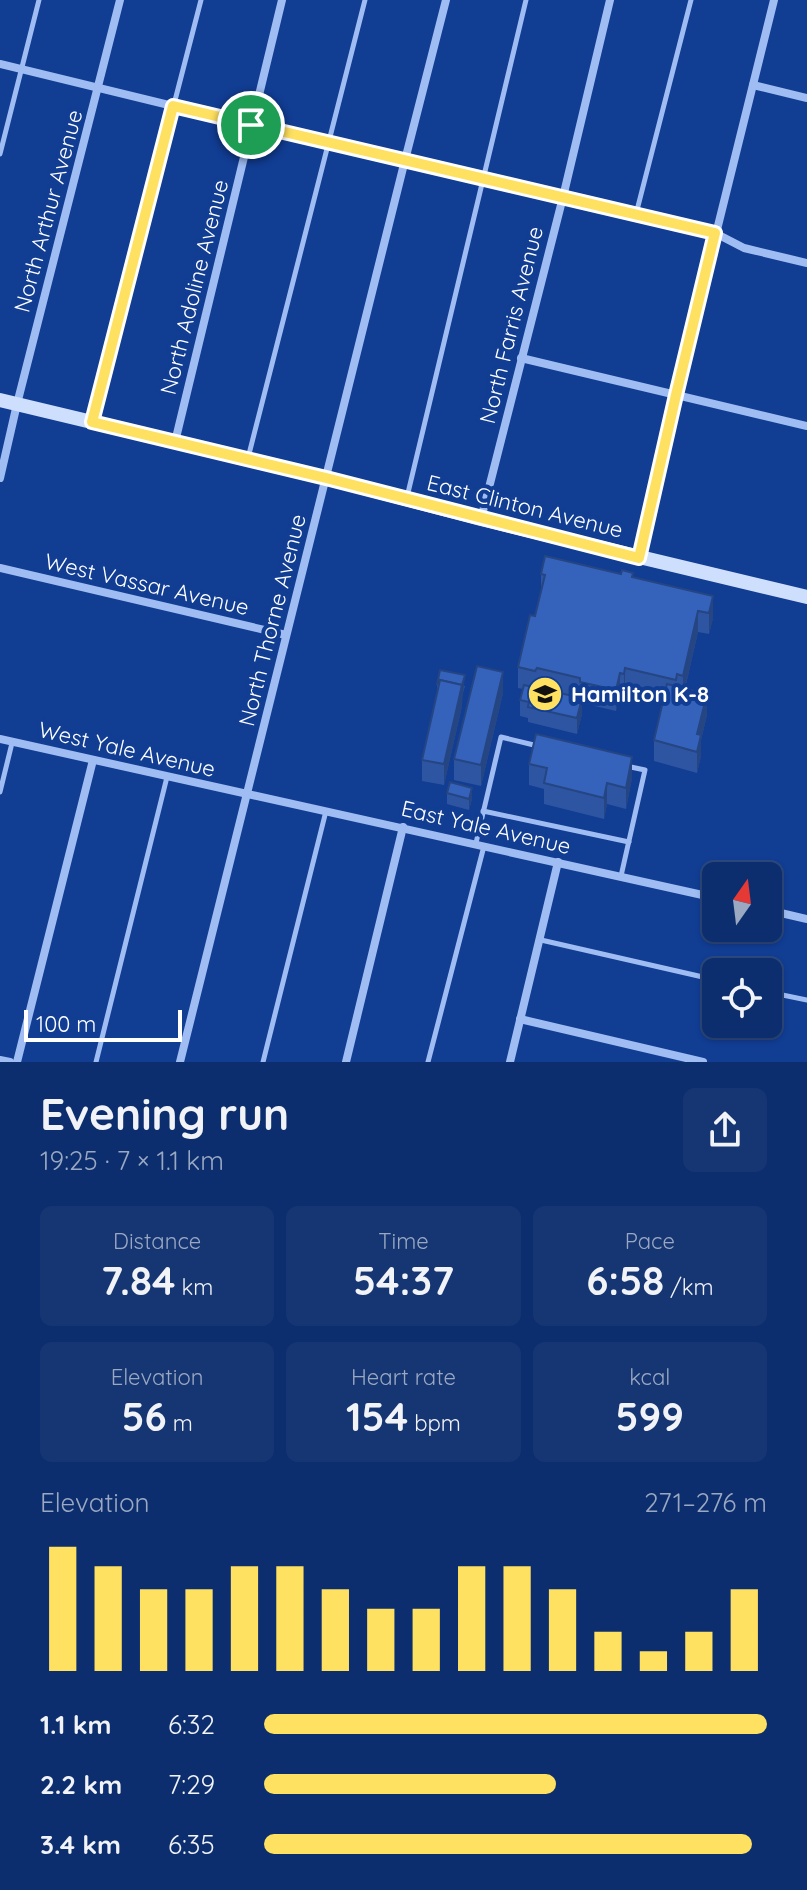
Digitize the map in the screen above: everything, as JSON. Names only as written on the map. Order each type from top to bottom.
[{"type":"main road","name":"East Clinton Avenue","points":[[0,400],[807,597]]},
{"type":"street","name":"North Arthur Avenue","points":[[0,478],[120,0]]},
{"type":"street","name":"North Adoline Avenue","points":[[175,442],[282,0]]},
{"type":"street","name":"North Thorne Avenue","points":[[180,1062],[446,0]]},
{"type":"street","name":"North Farris Avenue","points":[[481,519],[610,0]]},
{"type":"street","points":[[639,558],[715,233],[774,0]]},
{"type":"street","points":[[0,64],[715,233],[744,248],[807,263]]},
{"type":"street","points":[[753,85],[807,98]]},
{"type":"street","points":[[521,358],[807,426]]},
{"type":"street","name":"West Vassar Avenue","points":[[0,568],[286,635]]},
{"type":"street","name":"West Yale Avenue","points":[[0,739],[247,794]]},
{"type":"street","points":[[17,1062],[93,760]]},
{"type":"street","name":"East Yale Avenue","points":[[247,794],[702,895]]},
{"type":"street","points":[[346,1062],[403,827]]},
{"type":"street","points":[[510,1062],[558,862]]},
{"type":"street","points":[[782,913],[807,919]]},
{"type":"street","points":[[520,1019],[703,1062]]},
{"type":"street","points":[[0,1060],[10,1062]]},
{"type":"lane","points":[[0,154],[39,0]]},
{"type":"lane","points":[[92,422],[201,0]]},
{"type":"lane","points":[[247,459],[365,0]]},
{"type":"lane","points":[[407,498],[526,0]]},
{"type":"lane","points":[[636,214],[691,0]]},
{"type":"lane","points":[[428,1062],[480,844],[483,811],[501,737],[544,747]]},
{"type":"lane","points":[[0,792],[12,741]]},
{"type":"lane","points":[[616,764],[645,770],[621,876]]},
{"type":"lane","points":[[96,1062],[167,777]]},
{"type":"lane","points":[[263,1062],[326,810]]},
{"type":"lane","points":[[483,811],[629,842]]},
{"type":"lane","points":[[541,940],[702,977]]},
{"type":"lane","points":[[782,995],[807,1000]]},
{"type":"building","points":[[545,556],[621,574],[622,570],[633,573],[632,577],[713,596],[709,613],[698,611],[683,676],[677,674],[676,680],[625,668],[624,674],[620,673],[616,690],[580,682],[580,678],[518,667],[530,615],[535,616],[545,575],[541,574]]},
{"type":"building","points":[[477,666],[503,672],[481,765],[454,759]]},
{"type":"building","points":[[440,670],[465,675],[461,689],[462,685],[440,680],[437,684]]},
{"type":"building","points":[[440,680],[462,685],[444,764],[422,760]]},
{"type":"building","points":[[667,684],[707,694],[697,734],[701,735],[697,752],[654,740]]},
{"type":"building","points":[[524,685],[582,698],[577,718],[528,707],[529,702],[520,700]]},
{"type":"building","points":[[536,734],[632,757],[626,788],[607,783],[604,798],[544,783],[547,768],[529,764]]},
{"type":"building","points":[[450,782],[472,788],[469,799],[447,793]]},
{"type":"place","name":"Hamilton K-8","points":[[545,694]]},
{"type":"route","points":[[173,106],[251,125],[715,233],[639,558],[92,422],[173,106]]}]
